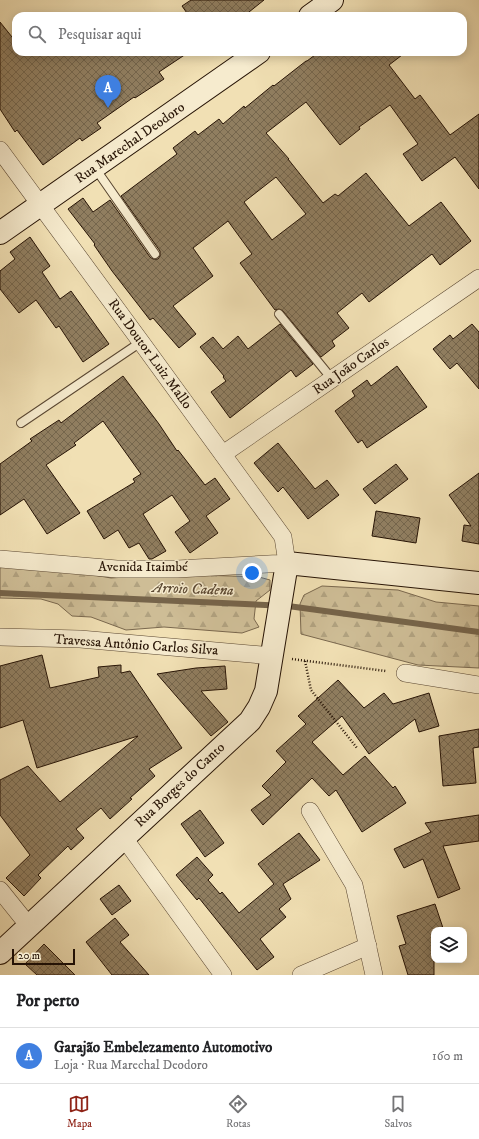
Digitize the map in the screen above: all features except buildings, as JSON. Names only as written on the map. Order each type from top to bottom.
[{"type":"street","points":[[316,12],[332,0]]},
{"type":"street","name":"Rua Marechal Deodoro","points":[[0,233],[41,206],[253,56]]},
{"type":"street","name":"Rua Doutor Luiz Mallo","points":[[0,150],[283,537],[286,569]]},
{"type":"street","name":"Rua João Carlos","points":[[223,454],[479,278]]},
{"type":"street","name":"Avenida Itaimbé","points":[[0,559],[117,569],[286,569]]},
{"type":"street","points":[[286,569],[479,583]]},
{"type":"street","name":"Rua Borges do Canto","points":[[0,953],[250,721],[259,707],[266,691],[286,569]]},
{"type":"street","name":"Travessa Antônio Carlos Silva","points":[[0,637],[80,639],[272,656]]},
{"type":"street","points":[[405,673],[479,685]]},
{"type":"street","points":[[310,811],[354,885],[374,975]]},
{"type":"street","points":[[124,838],[223,975]]},
{"type":"street","points":[[0,890],[28,926]]},
{"type":"street","points":[[301,975],[368,946]]},
{"type":"lane","points":[[95,167],[155,254]]},
{"type":"lane","points":[[279,314],[332,379]]},
{"type":"lane","points":[[21,423],[141,342]]},
{"type":"path","points":[[272,656],[405,673]]},
{"type":"path","points":[[305,661],[311,690],[357,748]]},
{"type":"green space","points":[[0,568],[53,568],[111,578],[170,574],[259,577],[270,580],[270,590],[256,601],[254,619],[259,627],[242,633],[164,627],[126,630],[91,617],[72,616],[58,604],[41,599],[0,598]]},
{"type":"green space","points":[[322,586],[398,590],[436,602],[479,606],[479,668],[418,665],[301,634],[300,604],[304,595]]},
{"type":"waterway","name":"Arroio Cadena","points":[[0,593],[288,606],[479,632]]},
{"type":"place","name":"Garajão Embelezamento Automotivo","points":[[108,108]]}]
